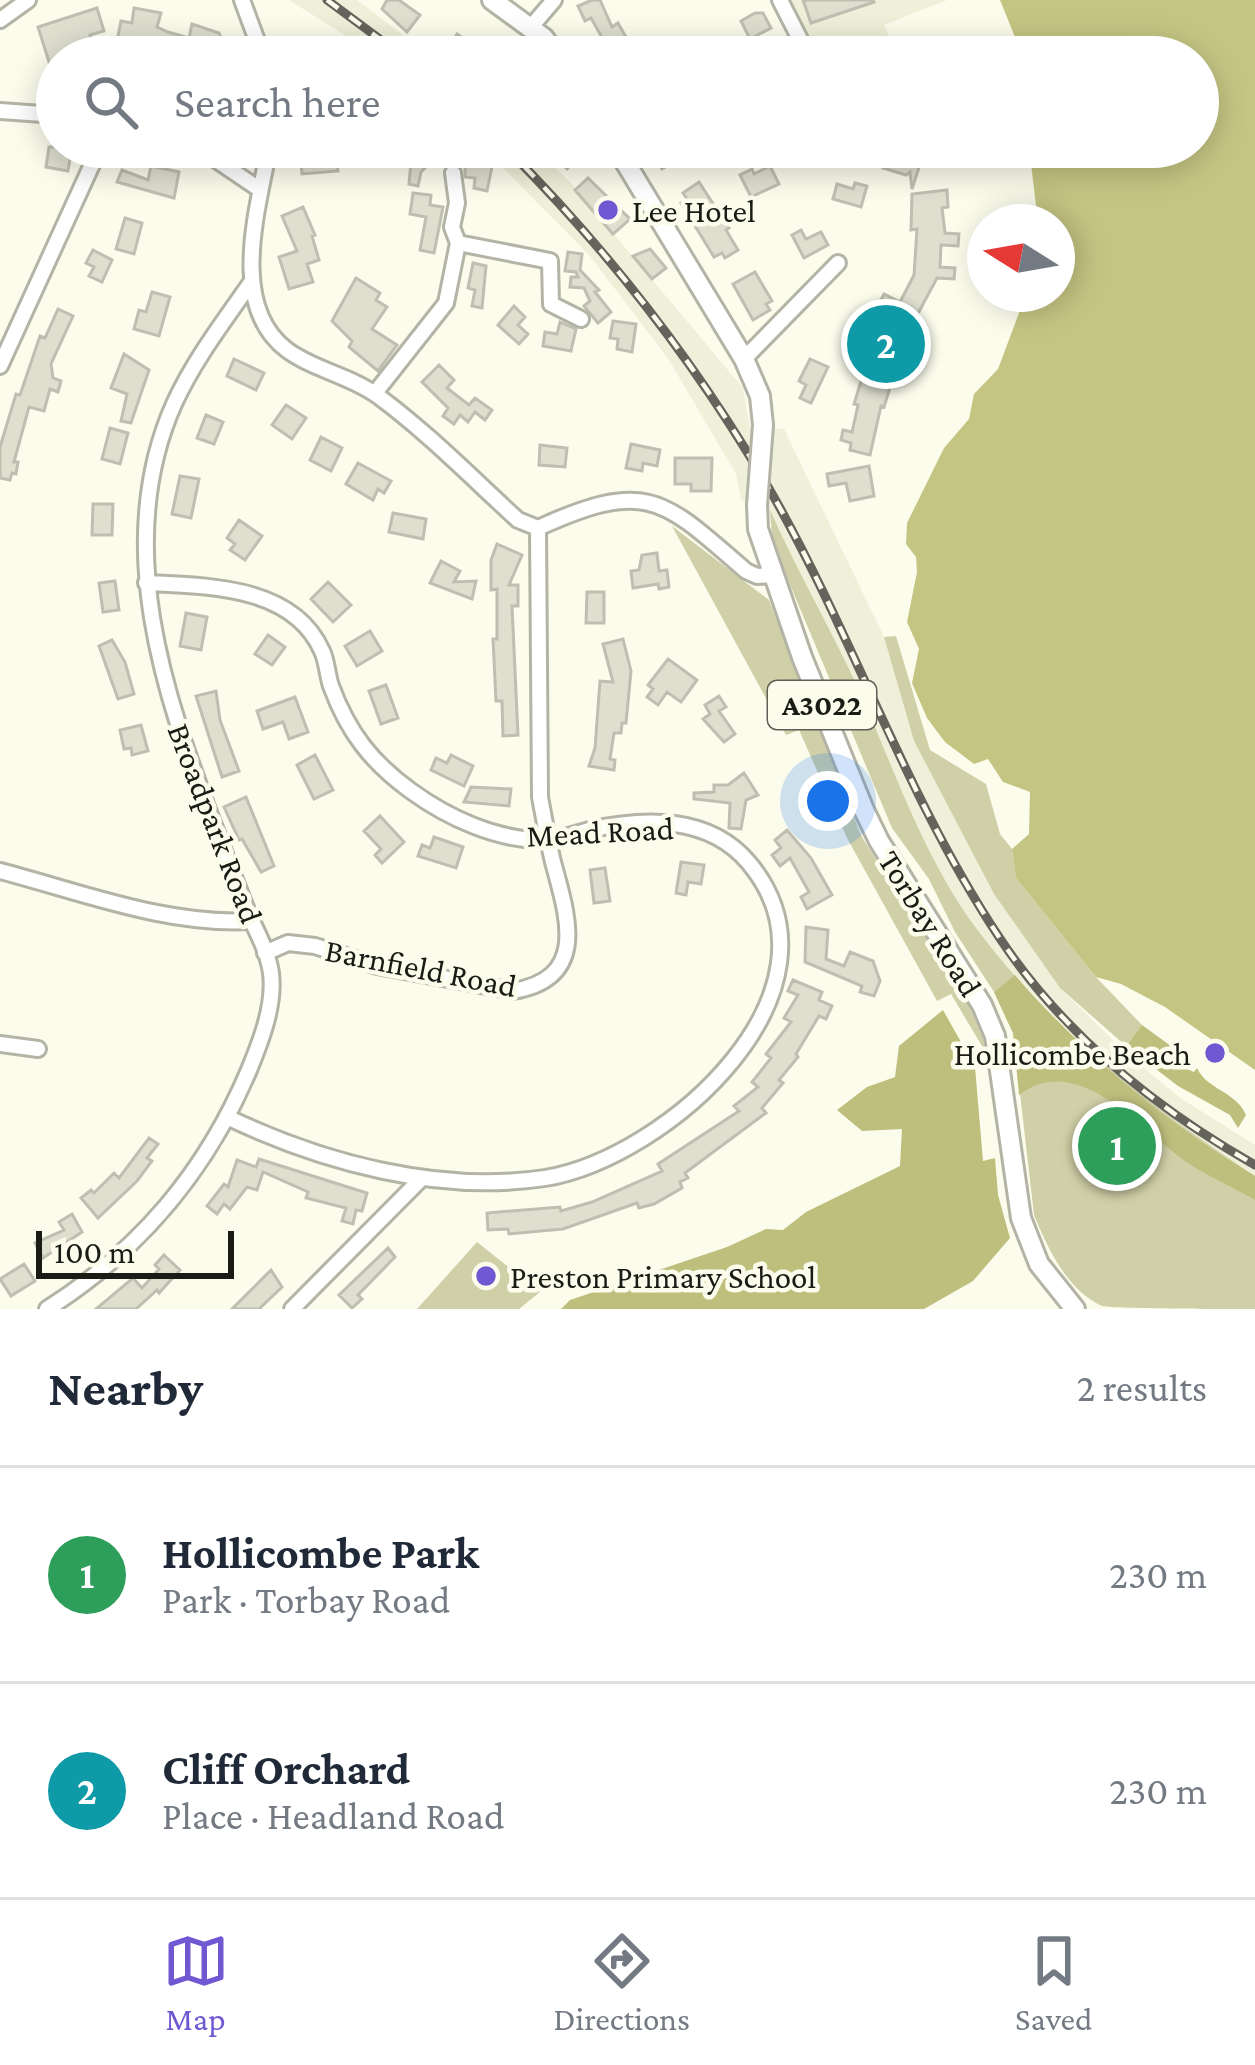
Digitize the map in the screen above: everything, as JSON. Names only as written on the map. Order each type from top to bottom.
[{"type":"main road","points":[[492,0],[539,36]]},
{"type":"main road","name":"Torbay Road","points":[[629,168],[744,359],[760,396],[758,529],[802,657],[879,842],[982,1005],[995,1036],[1021,1218],[1039,1264],[1075,1309]]},
{"type":"street","points":[[0,20],[28,0]]},
{"type":"street","points":[[242,0],[255,36]]},
{"type":"street","points":[[531,28],[554,0]]},
{"type":"street","points":[[780,0],[798,36]]},
{"type":"street","points":[[0,111],[36,114]]},
{"type":"street","points":[[0,366],[90,168]]},
{"type":"street","points":[[228,168],[259,189]]},
{"type":"street","points":[[264,168],[250,250],[252,281],[264,319],[282,346],[375,393],[518,520],[538,528],[606,504],[650,502],[685,517],[746,571],[775,575]]},
{"type":"street","points":[[375,393],[446,302],[458,243],[452,227],[457,203],[453,173]]},
{"type":"street","points":[[458,243],[550,261],[551,304],[581,320]]},
{"type":"street","points":[[744,359],[838,263]]},
{"type":"street","name":"Broadpark Road","points":[[46,1309],[100,1274],[156,1222],[186,1185],[229,1118],[261,1041],[270,996],[266,952],[178,732],[146,583],[147,502],[155,453],[200,355],[252,281]]},
{"type":"street","name":"Barnfield Road","points":[[266,952],[288,944],[316,946],[377,966],[513,991],[535,987],[558,966],[570,920],[540,797],[538,528]]},
{"type":"street","name":"Mead Road","points":[[146,583],[235,590],[286,609],[322,650],[349,731],[367,754],[446,814],[503,835],[548,841],[595,829],[652,823],[693,826],[751,864],[779,918],[782,936],[776,980],[765,1007],[724,1071],[693,1104],[646,1140],[594,1165],[548,1178],[501,1182],[422,1178],[320,1153],[229,1118]]},
{"type":"street","points":[[0,871],[144,909],[218,923],[252,921]]},
{"type":"street","points":[[0,1044],[38,1049]]},
{"type":"street","points":[[292,1309],[422,1178]]},
{"type":"shaded area","points":[[289,0],[357,0],[404,36],[346,36]]},
{"type":"shaded area","points":[[791,0],[947,0],[884,25],[889,36],[808,36]]},
{"type":"shaded area","points":[[1000,0],[1255,0],[1255,1070],[1165,1007],[1096,977],[1016,878],[1012,849],[1029,834],[1030,792],[1003,782],[988,759],[974,764],[945,742],[927,718],[912,683],[919,649],[907,622],[917,572],[916,557],[906,544],[907,523],[944,448],[969,419],[974,394],[998,369],[1019,312],[1075,312],[1075,204],[1036,204],[1032,168],[1219,168],[1219,36],[1015,36]]},
{"type":"shaded area","points":[[503,168],[556,168],[743,388],[750,428],[784,429],[884,637],[914,741],[994,894],[1060,988],[1126,1053],[1179,1097],[1255,1145],[1255,1176],[1090,1056],[1016,976],[974,957],[955,932],[929,879],[892,828],[786,575],[769,510],[741,500],[736,474],[669,360],[590,256]]},
{"type":"shaded area","points":[[1015,975],[1127,1085],[1255,1176],[1255,1200],[1188,1163],[1126,1112],[1084,1087],[1040,1084],[1019,1095],[1013,1033],[994,992]]},
{"type":"shaded area","points":[[943,1010],[975,1067],[983,1161],[995,1158],[998,1195],[1010,1238],[973,1281],[924,1309],[561,1309],[570,1300],[727,1247],[766,1229],[783,1230],[806,1212],[900,1166],[902,1129],[862,1131],[837,1110],[867,1087],[895,1077],[899,1046]]},
{"type":"shaded area","points":[[1142,1025],[1193,1062],[1187,1069],[1194,1072],[1197,1068],[1242,1107],[1246,1115],[1238,1128],[1230,1115],[1178,1086],[1126,1046]]},
{"type":"green space","points":[[770,510],[859,690],[925,843],[976,928],[1070,1033],[1177,1122],[1255,1176],[1255,1309],[1102,1306],[1079,1290],[1060,1267],[1034,1215],[1013,1033],[929,879],[892,828],[786,575],[772,534]]},
{"type":"green space","points":[[672,526],[769,600],[860,833],[942,955],[992,1063],[951,994],[937,1001],[847,838],[799,730],[786,735]]},
{"type":"green space","points":[[896,636],[930,750],[986,784],[1000,834],[1012,849],[1016,878],[1096,977],[1142,1025],[1126,1046],[1060,988],[994,894],[914,741],[884,637]]},
{"type":"green space","name":"Preston Primary School","points":[[477,1242],[540,1292],[519,1309],[417,1309]]},
{"type":"building","points":[[387,0],[399,0],[420,15],[407,32],[382,9]]},
{"type":"building","points":[[600,0],[612,27],[618,23],[625,36],[601,36],[591,18],[585,21],[578,6]]},
{"type":"building","points":[[803,0],[873,0],[874,2],[811,23]]},
{"type":"building","points":[[97,8],[104,31],[90,36],[41,36],[38,27]]},
{"type":"building","points":[[134,8],[161,13],[157,27],[182,36],[118,36],[121,21],[132,23]]},
{"type":"building","points":[[763,13],[771,28],[748,36],[741,21]]},
{"type":"building","points":[[192,24],[220,36],[189,36]]},
{"type":"building","points":[[151,168],[179,172],[174,198],[117,182],[122,170],[148,180]]},
{"type":"building","points":[[301,168],[338,168],[338,171],[302,174]]},
{"type":"building","points":[[410,168],[425,168],[418,186],[409,184]]},
{"type":"building","points":[[465,168],[492,168],[487,191],[474,188],[475,178],[465,177]]},
{"type":"building","points":[[771,168],[779,184],[751,197],[740,175],[752,169],[754,174]]},
{"type":"building","points":[[883,168],[919,168],[912,189],[910,172]]},
{"type":"building","name":"Lee Hotel","points":[[588,178],[630,219],[613,234],[575,190]]},
{"type":"building","points":[[699,182],[738,250],[725,258],[722,253],[714,257],[681,203],[687,199],[683,193]]},
{"type":"building","points":[[855,183],[867,186],[861,207],[833,199],[837,184],[853,189]]},
{"type":"building","points":[[947,190],[948,207],[942,208],[945,233],[959,234],[958,246],[941,245],[940,267],[955,268],[954,279],[937,278],[907,334],[911,336],[898,365],[862,350],[869,334],[880,339],[884,328],[890,331],[898,313],[879,304],[884,294],[900,302],[914,275],[917,229],[911,230],[912,194]]},
{"type":"building","points":[[413,193],[431,195],[430,205],[443,207],[434,253],[420,250],[426,217],[410,214]]},
{"type":"building","points":[[303,207],[319,260],[307,264],[313,282],[289,289],[279,257],[297,251],[282,216]]},
{"type":"building","points":[[125,218],[142,223],[134,254],[116,249]]},
{"type":"building","points":[[801,230],[806,239],[821,232],[828,245],[804,258],[792,235]]},
{"type":"building","points":[[650,249],[666,268],[652,279],[633,256]]},
{"type":"building","points":[[93,250],[112,260],[102,282],[89,276],[94,267],[86,263]]},
{"type":"building","points":[[568,252],[582,254],[580,270],[611,312],[598,323],[584,306],[590,301],[584,288],[570,287],[571,277],[578,277],[576,272],[565,271]]},
{"type":"building","points":[[473,263],[486,266],[482,308],[472,306],[475,290],[468,288]]},
{"type":"building","points":[[755,272],[772,301],[766,304],[770,310],[753,320],[733,284]]},
{"type":"building","points":[[356,278],[380,293],[376,300],[387,307],[372,329],[397,345],[378,371],[349,347],[352,341],[332,321]]},
{"type":"building","points":[[152,292],[170,297],[159,336],[134,329],[139,310],[146,312]]},
{"type":"building","points":[[514,306],[525,317],[518,325],[528,334],[519,344],[498,325]]},
{"type":"building","points":[[58,309],[73,316],[51,364],[53,378],[61,381],[58,392],[50,389],[44,411],[29,407],[14,462],[18,462],[16,474],[10,480],[0,478],[0,447],[16,394],[20,395],[40,336],[45,338]]},
{"type":"building","points":[[613,321],[636,324],[632,352],[617,349],[618,339],[610,338]]},
{"type":"building","points":[[560,322],[576,329],[571,351],[543,346],[545,332],[557,334]]},
{"type":"building","points":[[124,354],[149,370],[131,423],[121,421],[127,394],[111,388]]},
{"type":"building","points":[[234,359],[264,373],[256,390],[227,376]]},
{"type":"building","points":[[810,359],[828,367],[811,403],[800,398],[806,385],[799,381]]},
{"type":"building","points":[[439,365],[454,380],[447,388],[469,405],[475,398],[492,410],[485,420],[475,412],[468,422],[460,415],[454,424],[443,416],[448,408],[422,382]]},
{"type":"building","points":[[864,372],[892,381],[870,455],[850,450],[851,443],[841,440],[843,430],[852,432]]},
{"type":"building","points":[[286,405],[306,418],[292,439],[272,425]]},
{"type":"building","points":[[206,415],[223,422],[214,444],[197,438]]},
{"type":"building","points":[[110,428],[128,433],[120,464],[102,459]]},
{"type":"building","points":[[321,437],[342,448],[331,471],[310,460]]},
{"type":"building","points":[[631,444],[660,450],[657,466],[643,463],[642,471],[626,468]]},
{"type":"building","points":[[540,445],[567,448],[565,467],[539,465]]},
{"type":"building","points":[[675,458],[712,458],[711,491],[691,491],[691,484],[675,484]]},
{"type":"building","points":[[358,463],[391,481],[384,493],[378,489],[373,500],[346,484]]},
{"type":"building","points":[[869,466],[874,496],[850,501],[846,483],[829,486],[827,474]]},
{"type":"building","points":[[180,476],[199,479],[191,518],[172,514]]},
{"type":"building","points":[[93,504],[113,504],[112,535],[92,535]]},
{"type":"building","points":[[393,513],[426,519],[423,539],[389,532]]},
{"type":"building","points":[[239,520],[262,536],[245,560],[230,550],[235,544],[227,538]]},
{"type":"building","points":[[497,544],[522,555],[509,585],[518,585],[518,606],[512,606],[518,735],[503,736],[502,701],[496,701],[497,589],[491,590],[491,560]]},
{"type":"building","points":[[657,553],[659,571],[667,570],[669,587],[633,588],[631,571],[639,570],[642,555]]},
{"type":"building","points":[[441,561],[460,571],[454,582],[476,581],[472,599],[430,583]]},
{"type":"building","points":[[115,581],[119,610],[103,612],[99,583]]},
{"type":"building","points":[[328,582],[351,605],[333,622],[311,599]]},
{"type":"building","points":[[587,592],[604,592],[604,623],[586,623]]},
{"type":"building","points":[[186,613],[207,617],[201,650],[180,646]]},
{"type":"building","points":[[370,631],[382,651],[357,666],[345,646]]},
{"type":"building","points":[[268,635],[285,647],[272,665],[255,654]]},
{"type":"building","points":[[623,639],[631,671],[626,723],[621,733],[614,733],[610,759],[615,760],[614,770],[589,766],[595,748],[600,681],[613,682],[603,644]]},
{"type":"building","points":[[112,640],[125,662],[134,694],[118,699],[99,646]]},
{"type":"building","points":[[668,659],[697,680],[681,702],[667,692],[658,705],[647,697],[653,689],[648,685]]},
{"type":"building","points":[[386,685],[398,718],[381,724],[369,691]]},
{"type":"building","points":[[216,691],[220,720],[239,771],[222,777],[196,696]]},
{"type":"building","points":[[719,696],[726,707],[719,711],[735,734],[724,742],[703,719],[710,714],[705,705]]},
{"type":"building","points":[[295,697],[308,732],[289,739],[283,722],[263,729],[257,711]]},
{"type":"building","points":[[141,725],[148,751],[132,755],[131,748],[124,749],[120,730]]},
{"type":"building","points":[[315,755],[333,790],[314,799],[297,765]]},
{"type":"building","points":[[451,755],[473,766],[464,786],[431,770],[436,758],[447,763]]},
{"type":"building","points":[[744,773],[758,795],[746,800],[741,829],[729,828],[730,803],[694,799],[694,793],[714,792],[714,785],[728,785]]},
{"type":"building","points":[[471,787],[511,789],[509,806],[464,802]]},
{"type":"building","points":[[246,797],[274,866],[261,872],[224,807]]},
{"type":"building","points":[[380,816],[404,842],[382,863],[375,855],[381,849],[364,831]]},
{"type":"building","points":[[787,830],[811,858],[832,895],[807,909],[801,897],[809,892],[790,858],[780,866],[772,855],[781,848],[775,840]]},
{"type":"building","points":[[434,837],[463,847],[456,868],[418,856],[422,845],[430,848]]},
{"type":"building","points":[[681,862],[704,865],[701,884],[688,882],[686,895],[676,893]]},
{"type":"building","points":[[605,868],[610,901],[594,903],[590,870]]},
{"type":"building","points":[[806,927],[828,930],[826,959],[844,966],[850,952],[873,961],[880,981],[874,996],[860,992],[862,986],[805,962]]},
{"type":"building","points":[[793,980],[822,992],[819,1000],[832,1006],[826,1019],[819,1016],[798,1057],[779,1080],[783,1083],[762,1108],[766,1113],[685,1173],[688,1178],[680,1182],[682,1188],[654,1204],[639,1208],[637,1203],[563,1229],[509,1234],[508,1229],[488,1230],[487,1213],[560,1207],[561,1211],[662,1171],[658,1164],[739,1111],[734,1106],[758,1087],[752,1082],[771,1058],[766,1054],[791,1022],[784,1018],[798,995],[788,991]]},
{"type":"building","points":[[149,1138],[158,1144],[147,1158],[152,1161],[98,1218],[81,1198],[91,1190],[94,1193],[114,1173],[119,1178]]},
{"type":"building","points":[[259,1159],[367,1193],[362,1211],[356,1210],[353,1224],[342,1221],[346,1208],[306,1198],[308,1192],[263,1172],[257,1190],[247,1187],[230,1209],[224,1204],[217,1214],[207,1206],[224,1184],[228,1187],[237,1160],[256,1167]]},
{"type":"building","points":[[72,1214],[82,1232],[43,1258],[35,1243],[64,1230],[59,1222]]},
{"type":"building","points":[[388,1248],[395,1257],[358,1295],[362,1299],[352,1308],[339,1295]]},
{"type":"building","points":[[164,1255],[180,1270],[159,1293],[157,1290],[136,1309],[96,1309],[133,1278],[142,1288],[159,1269],[155,1265]]},
{"type":"building","points":[[24,1264],[35,1281],[11,1296],[0,1279]]},
{"type":"building","points":[[271,1270],[282,1287],[259,1309],[232,1309]]},
{"type":"railway","points":[[327,0],[376,36]]},
{"type":"railway","points":[[525,168],[655,318],[751,458],[808,561],[938,833],[1024,972],[1114,1066],[1182,1119],[1255,1165]]},
{"type":"place","name":"Lee Hotel","points":[[608,210]]},
{"type":"place","name":"Cliff Orchard","points":[[886,344]]},
{"type":"place","name":"Hollicombe Beach","points":[[1215,1053]]},
{"type":"place","name":"Hollicombe Park","points":[[1117,1146]]},
{"type":"place","name":"Preston Primary School","points":[[486,1276]]}]
